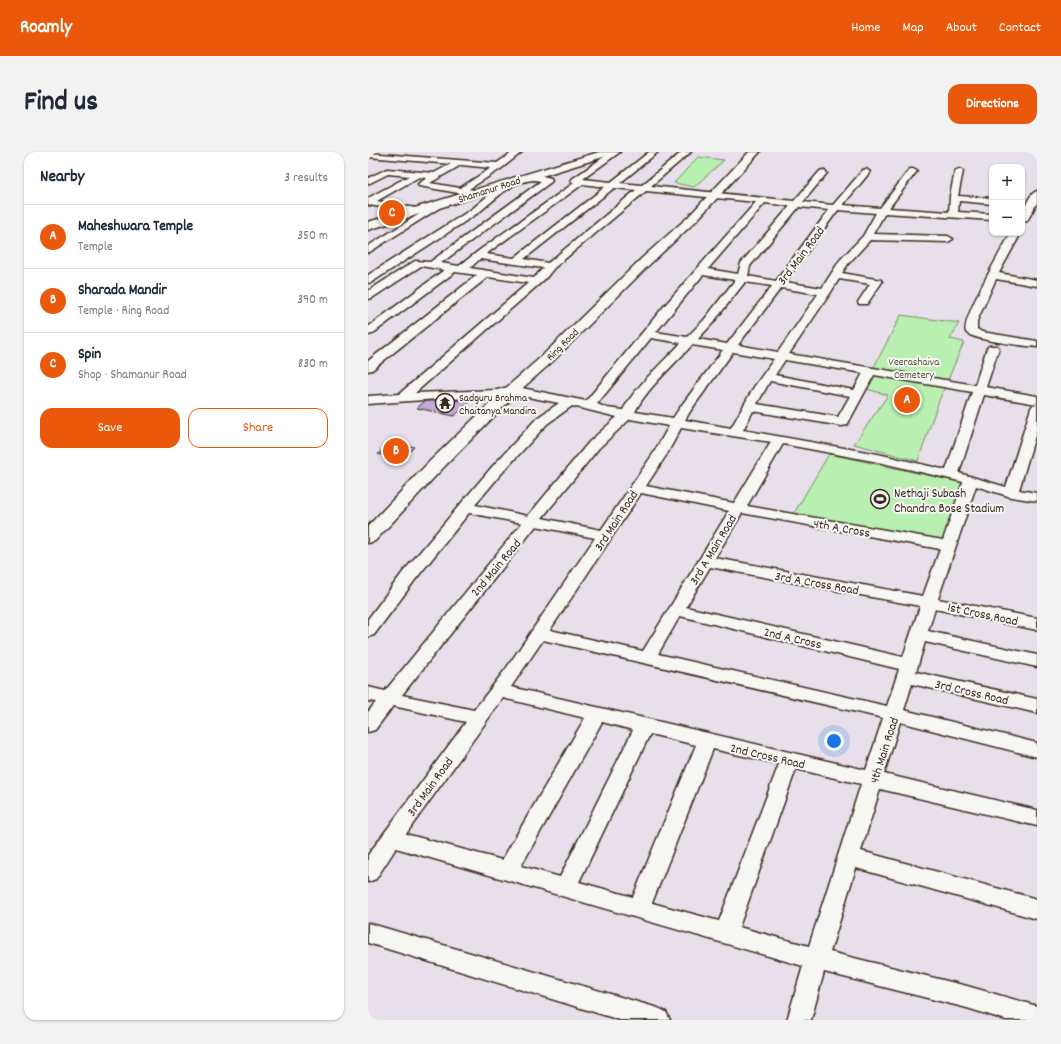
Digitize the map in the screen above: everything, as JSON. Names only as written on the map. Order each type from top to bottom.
[{"type":"main road","name":"Shamanur Road","points":[[368,226],[609,152]]},
{"type":"main road","name":"Ring Road","points":[[368,537],[436,465],[512,390],[558,349],[646,261],[692,219],[707,195],[744,152]]},
{"type":"main road","name":"Ring Road","points":[[368,521],[491,394],[542,348],[603,286],[756,152]]},
{"type":"street","points":[[406,173],[444,152]]},
{"type":"street","points":[[462,190],[518,152]]},
{"type":"street","points":[[616,152],[575,181],[836,208],[989,217]]},
{"type":"street","points":[[516,261],[654,152]]},
{"type":"street","points":[[402,398],[536,281],[550,266],[687,152]]},
{"type":"street","points":[[368,155],[499,166]]},
{"type":"street","points":[[460,162],[422,184],[475,193]]},
{"type":"street","points":[[374,169],[435,176]]},
{"type":"street","points":[[368,181],[387,171]]},
{"type":"street","points":[[734,433],[760,387],[826,292],[844,262],[867,237],[882,211],[913,171]]},
{"type":"street","points":[[953,215],[954,196],[960,188],[959,171]]},
{"type":"street","name":"3rd Main Road","points":[[368,873],[391,838],[499,691],[636,488],[678,424],[686,408],[791,266],[866,172]]},
{"type":"street","name":"2nd Main Road","points":[[368,725],[594,446],[627,415],[632,405],[656,376],[708,322],[742,278],[745,265],[795,204],[823,173]]},
{"type":"street","points":[[368,202],[418,174]]},
{"type":"street","points":[[369,279],[475,211],[499,191],[516,180],[534,177],[548,180],[432,265]]},
{"type":"street","points":[[368,332],[481,254],[581,182]]},
{"type":"street","points":[[1027,205],[1034,194]]},
{"type":"street","points":[[955,198],[989,200]]},
{"type":"street","points":[[589,405],[669,307],[762,201]]},
{"type":"street","points":[[368,202],[418,211]]},
{"type":"street","points":[[368,250],[443,203]]},
{"type":"street","points":[[1014,236],[993,275],[971,321],[971,331],[979,335],[1037,344]]},
{"type":"street","points":[[867,237],[948,239]]},
{"type":"street","points":[[457,247],[481,254],[550,266]]},
{"type":"street","points":[[368,296],[419,263],[536,281]]},
{"type":"street","points":[[700,272],[826,292]]},
{"type":"street","points":[[368,367],[486,273]]},
{"type":"street","points":[[836,275],[877,282],[862,302]]},
{"type":"street","points":[[993,275],[1037,283]]},
{"type":"street","points":[[369,279],[389,282]]},
{"type":"street","points":[[648,334],[1037,400]]},
{"type":"street","points":[[951,476],[993,348]]},
{"type":"street","points":[[749,407],[842,422],[870,371]]},
{"type":"street","points":[[767,377],[858,394]]},
{"type":"street","points":[[368,400],[438,395],[498,394],[512,390],[589,405],[604,411],[878,458],[971,480],[1011,493],[1037,497]]},
{"type":"street","points":[[368,408],[382,399]]},
{"type":"street","points":[[368,631],[409,576],[542,421],[569,402]]},
{"type":"street","points":[[1011,493],[1037,408]]},
{"type":"street","name":"3rd A Main Road","points":[[647,658],[736,508],[779,440]]},
{"type":"street","name":"4th Main Road","points":[[799,1020],[816,959],[919,635],[971,480]]},
{"type":"street","name":"4th A Cross","points":[[636,488],[736,508],[948,546]]},
{"type":"street","points":[[466,508],[604,535]]},
{"type":"street","name":"3rd A Cross Road","points":[[705,561],[930,602]]},
{"type":"street","name":"1st Cross Road","points":[[930,602],[1037,624]]},
{"type":"street","name":"2nd A Cross","points":[[676,610],[908,671]]},
{"type":"street","points":[[538,633],[894,714],[1037,750]]},
{"type":"street","points":[[919,635],[1037,661]]},
{"type":"street","name":"3rd Cross Road","points":[[908,671],[1037,706]]},
{"type":"street","name":"2nd Cross Road","points":[[499,691],[1037,818]]},
{"type":"street","points":[[368,694],[478,718]]},
{"type":"street","points":[[507,871],[597,714]]},
{"type":"street","points":[[565,888],[645,725]]},
{"type":"street","points":[[639,909],[707,740]]},
{"type":"street","points":[[726,933],[790,760]]},
{"type":"street","points":[[391,838],[816,959],[967,996],[1037,1018]]},
{"type":"street","points":[[849,857],[1037,909]]},
{"type":"street","points":[[368,933],[658,1020]]},
{"type":"green space","points":[[698,157],[724,160],[694,187],[674,183]]},
{"type":"green space","name":"Veerashaiva Cemetery","points":[[901,315],[959,323],[950,339],[964,342],[938,403],[918,461],[854,444],[888,395],[863,388]]},
{"type":"green space","name":"Nethaji Subash Chandra Bose Stadium","points":[[829,454],[964,483],[941,543],[793,515]]},
{"type":"building","name":"Sadguru Brahma Chaitanya Mandira","points":[[472,400],[454,416],[417,408],[425,401]]},
{"type":"building","points":[[391,442],[414,447],[401,460],[378,454]]},
{"type":"place","name":"Spin","points":[[392,213]]},
{"type":"place","name":"Maheshwara Temple","points":[[907,400]]},
{"type":"place","name":"Sadguru Brahma Chaitanya Mandira","points":[[445,403]]},
{"type":"place","name":"Sharada Mandir","points":[[396,451]]},
{"type":"place","name":"Nethaji Subash Chandra Bose Stadium","points":[[880,499]]}]
